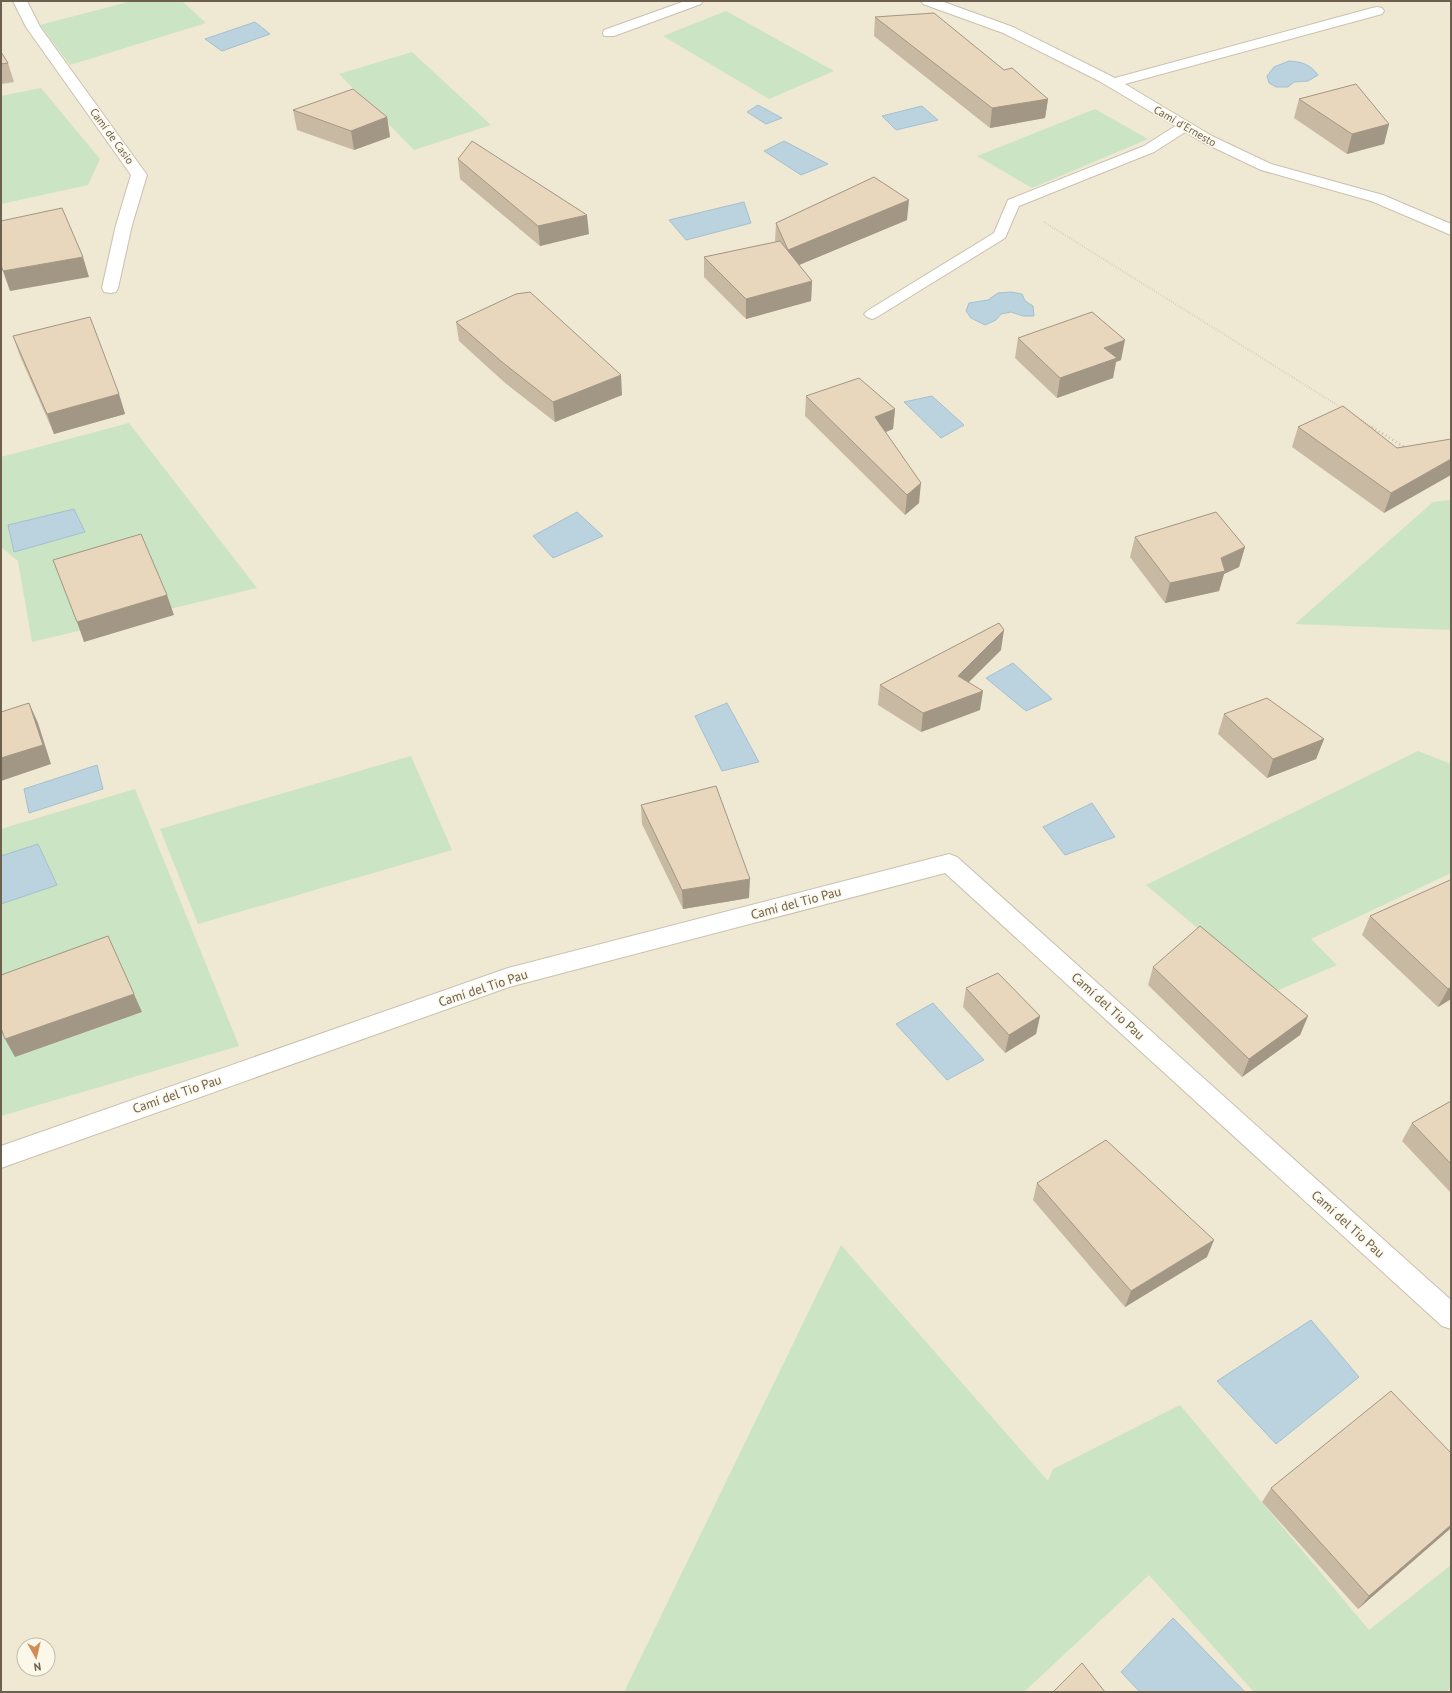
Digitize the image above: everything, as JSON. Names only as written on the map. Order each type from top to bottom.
[{"type":"street","name":"Camí de Casio","points":[[20,1],[33,27],[139,175],[124,225],[110,288]]},
{"type":"street","name":"Camí d'Ernesto","points":[[928,1],[1008,30],[1112,83],[1207,139],[1266,167],[1377,198],[1451,230]]},
{"type":"street","points":[[1112,83],[1377,11]]},
{"type":"street","name":"Camí del Tio Pau","points":[[1,1157],[508,978],[949,863],[1451,1317]]},
{"type":"lane","points":[[609,33],[697,1]]},
{"type":"lane","points":[[872,314],[1000,236],[1013,203],[1149,149],[1185,126]]},
{"type":"path","points":[[1013,203],[1343,409]]},
{"type":"path","points":[[1356,417],[1410,450]]},
{"type":"shaded area","points":[[1,1],[1451,1],[1451,1692],[1,1692]]},
{"type":"green space","points":[[132,1],[182,1],[206,23],[70,65],[40,25]]},
{"type":"green space","points":[[726,11],[834,71],[769,99],[663,36]]},
{"type":"green space","points":[[412,52],[491,125],[414,150],[339,74]]},
{"type":"green space","points":[[41,88],[100,159],[88,185],[1,204],[1,96]]},
{"type":"green space","points":[[1095,109],[1148,139],[1032,188],[977,156]]},
{"type":"green space","points":[[129,423],[257,588],[32,642],[18,561],[1,547],[1,457]]},
{"type":"green space","points":[[1451,500],[1451,630],[1295,624],[1433,502]]},
{"type":"green space","points":[[1418,751],[1451,764],[1451,873],[1311,939],[1337,965],[1274,992],[1146,885]]},
{"type":"green space","points":[[411,756],[452,850],[198,924],[160,829]]},
{"type":"green space","points":[[135,789],[239,1046],[1,1116],[1,829]]},
{"type":"green space","points":[[841,1245],[1048,1481],[1053,1469],[1180,1405],[1369,1630],[1451,1565],[1451,1687],[1447,1692],[1254,1692],[1149,1575],[1024,1692],[624,1692]]},
{"type":"water","points":[[255,22],[270,34],[222,51],[205,39]]},
{"type":"water","points":[[1289,61],[1305,64],[1312,68],[1318,75],[1308,81],[1294,82],[1288,87],[1276,87],[1269,83],[1267,76],[1274,67]]},
{"type":"water","points":[[758,105],[782,118],[766,124],[747,112]]},
{"type":"water","points":[[922,106],[938,120],[896,130],[882,116]]},
{"type":"water","points":[[784,141],[828,164],[801,175],[764,151]]},
{"type":"water","points":[[744,202],[751,223],[686,240],[669,220]]},
{"type":"water","points":[[1011,292],[1022,294],[1025,301],[1033,306],[1034,316],[1023,316],[1011,312],[1001,314],[996,320],[985,325],[971,318],[966,311],[969,303],[988,300],[998,293]]},
{"type":"water","points":[[932,396],[964,425],[941,438],[904,402]]},
{"type":"water","points":[[74,509],[85,532],[14,552],[8,525]]},
{"type":"water","points":[[577,512],[603,536],[553,558],[533,536]]},
{"type":"water","points":[[1013,663],[1052,699],[1026,711],[986,678]]},
{"type":"water","points":[[727,703],[759,762],[722,771],[695,716]]},
{"type":"water","points":[[97,765],[103,789],[29,813],[24,789]]},
{"type":"water","points":[[1092,803],[1115,837],[1065,855],[1043,827]]},
{"type":"water","points":[[38,844],[57,885],[1,904],[1,856]]},
{"type":"water","points":[[933,1003],[984,1060],[947,1080],[896,1024]]},
{"type":"water","points":[[1311,1320],[1359,1377],[1276,1444],[1217,1381]]},
{"type":"water","points":[[1173,1618],[1245,1692],[1140,1692],[1121,1672]]},
{"type":"building","points":[[934,13],[1004,70],[1012,68],[1048,99],[992,108],[875,17]]},
{"type":"building","points":[[1,52],[8,63],[1,64]]},
{"type":"building","points":[[1356,84],[1389,124],[1352,134],[1299,99]]},
{"type":"building","points":[[353,89],[387,117],[351,131],[293,110]]},
{"type":"building","points":[[472,141],[587,215],[538,226],[458,159]]},
{"type":"building","points":[[874,177],[909,200],[788,250],[776,223]]},
{"type":"building","points":[[62,208],[83,257],[3,271],[1,265],[1,221]]},
{"type":"building","points":[[780,241],[812,281],[746,299],[704,257]]},
{"type":"building","points":[[530,292],[621,375],[553,402],[502,362],[456,322],[516,294]]},
{"type":"building","points":[[1092,312],[1125,340],[1104,348],[1117,358],[1060,378],[1018,338]]},
{"type":"building","points":[[90,317],[119,394],[47,414],[13,336]]},
{"type":"building","points":[[859,378],[895,409],[875,417],[921,483],[907,495],[806,396]]},
{"type":"building","points":[[1343,406],[1397,448],[1451,439],[1451,459],[1391,493],[1298,427]]},
{"type":"building","points":[[1216,512],[1245,547],[1221,558],[1225,571],[1170,583],[1135,537]]},
{"type":"building","points":[[141,534],[167,595],[77,622],[53,560]]},
{"type":"building","points":[[999,623],[1004,630],[958,676],[983,691],[923,713],[880,685]]},
{"type":"building","points":[[1267,698],[1324,739],[1273,759],[1224,714]]},
{"type":"building","points":[[29,703],[43,745],[1,758],[1,712]]},
{"type":"building","points":[[716,786],[750,879],[682,890],[641,805]]},
{"type":"building","points":[[1450,880],[1451,987],[1448,989],[1370,916]]},
{"type":"building","points":[[1200,926],[1308,1016],[1249,1059],[1153,967]]},
{"type":"building","points":[[108,936],[134,994],[5,1039],[1,1028],[1,975]]},
{"type":"building","points":[[998,973],[1040,1016],[1009,1035],[966,988]]},
{"type":"building","points":[[1451,1101],[1451,1164],[1412,1123]]},
{"type":"building","points":[[1106,1140],[1214,1240],[1131,1291],[1037,1183]]},
{"type":"building","points":[[1391,1391],[1451,1453],[1451,1525],[1369,1596],[1271,1488]]},
{"type":"building","points":[[1082,1663],[1105,1692],[1053,1692]]}]
